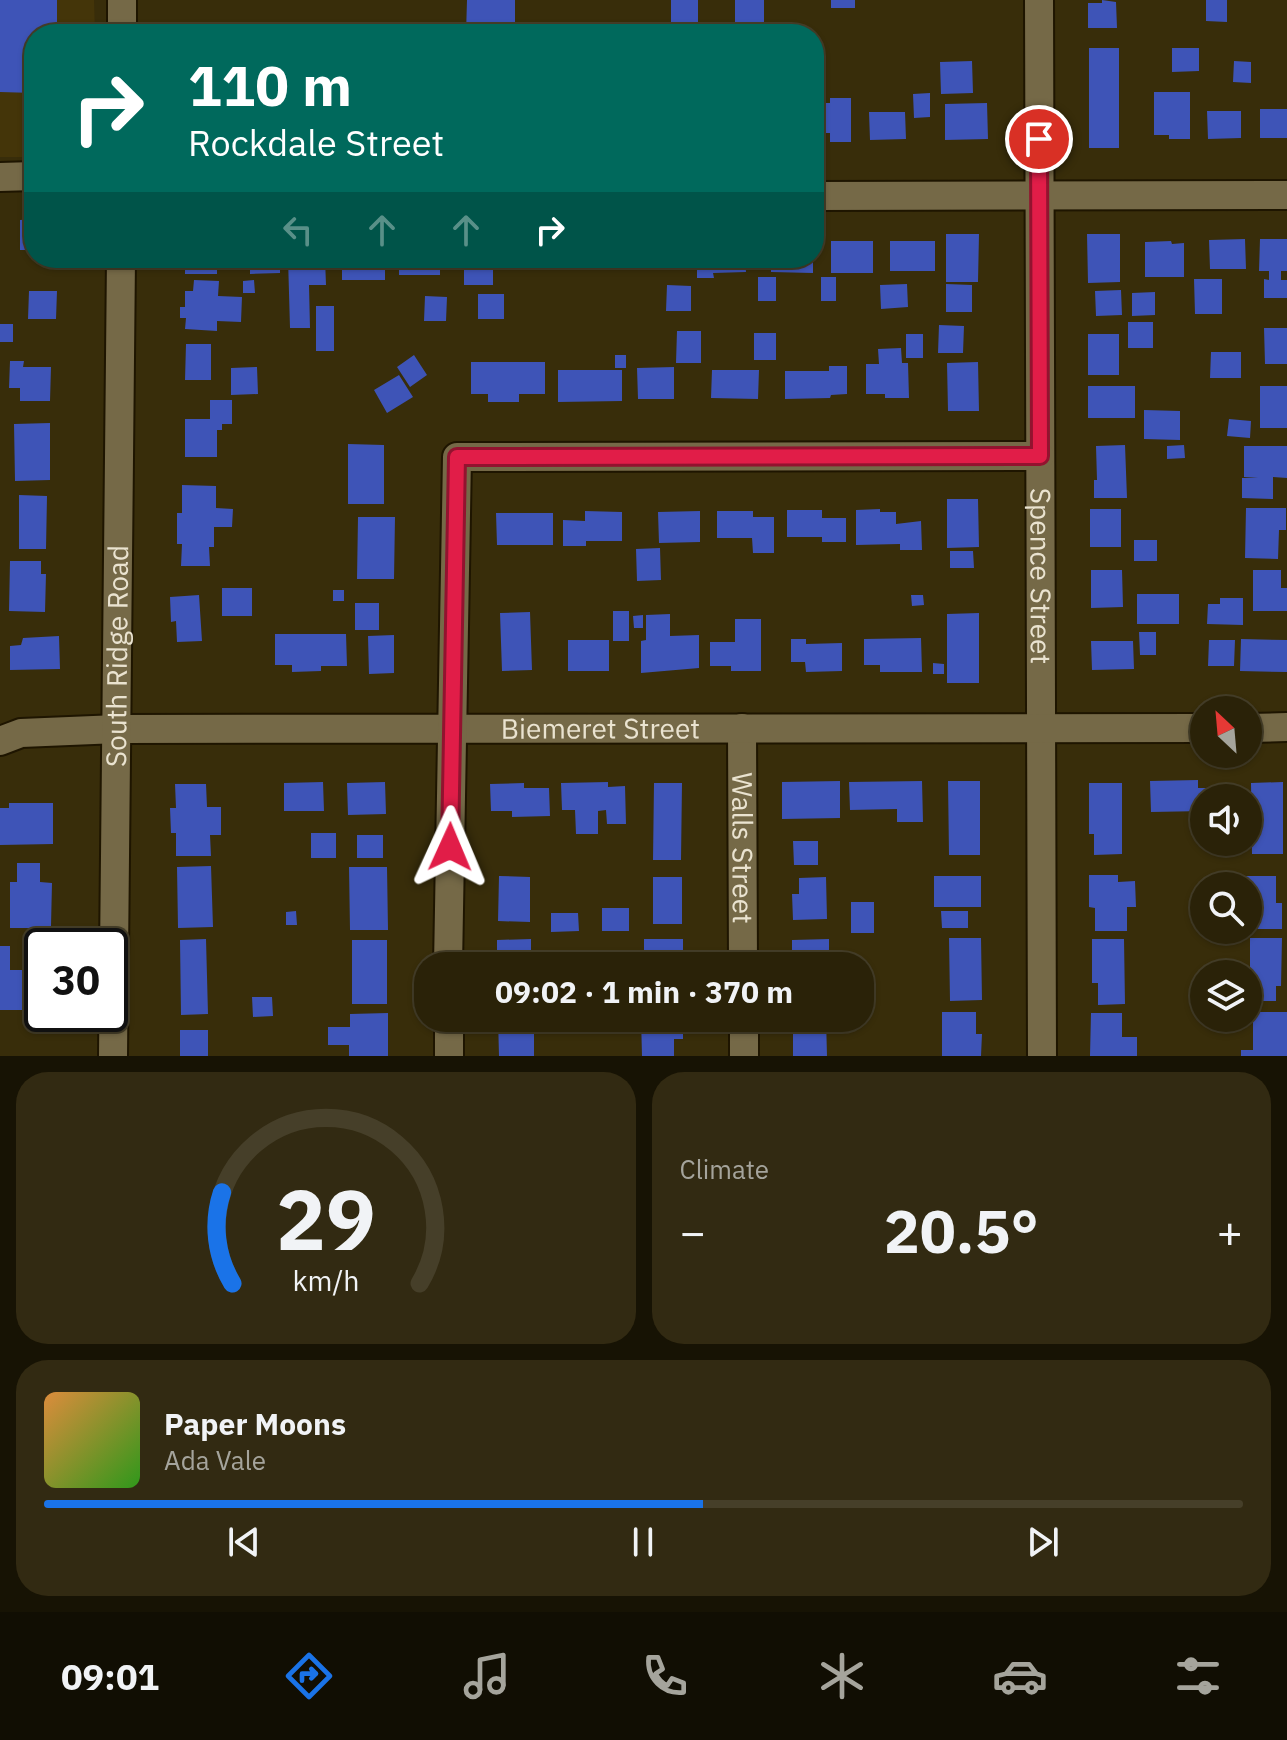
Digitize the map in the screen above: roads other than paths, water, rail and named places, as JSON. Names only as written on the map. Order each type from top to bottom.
[{"type":"street","points":[[122,0],[122,24]]},
{"type":"street","name":"Spence Street","points":[[1039,0],[1042,1056]]},
{"type":"street","points":[[0,177],[24,176]]},
{"type":"street","points":[[824,196],[1287,195]]},
{"type":"street","name":"South Ridge Road","points":[[113,1056],[121,268]]},
{"type":"street","points":[[448,952],[457,457],[1040,456]]},
{"type":"street","points":[[1262,728],[1287,727]]},
{"type":"street","name":"Walls Street","points":[[742,728],[743,952]]},
{"type":"street","name":"Biemeret Street","points":[[0,741],[21,733],[118,729],[1190,728]]},
{"type":"street","points":[[449,1032],[449,1056]]},
{"type":"street","points":[[744,1032],[744,1056]]}]
